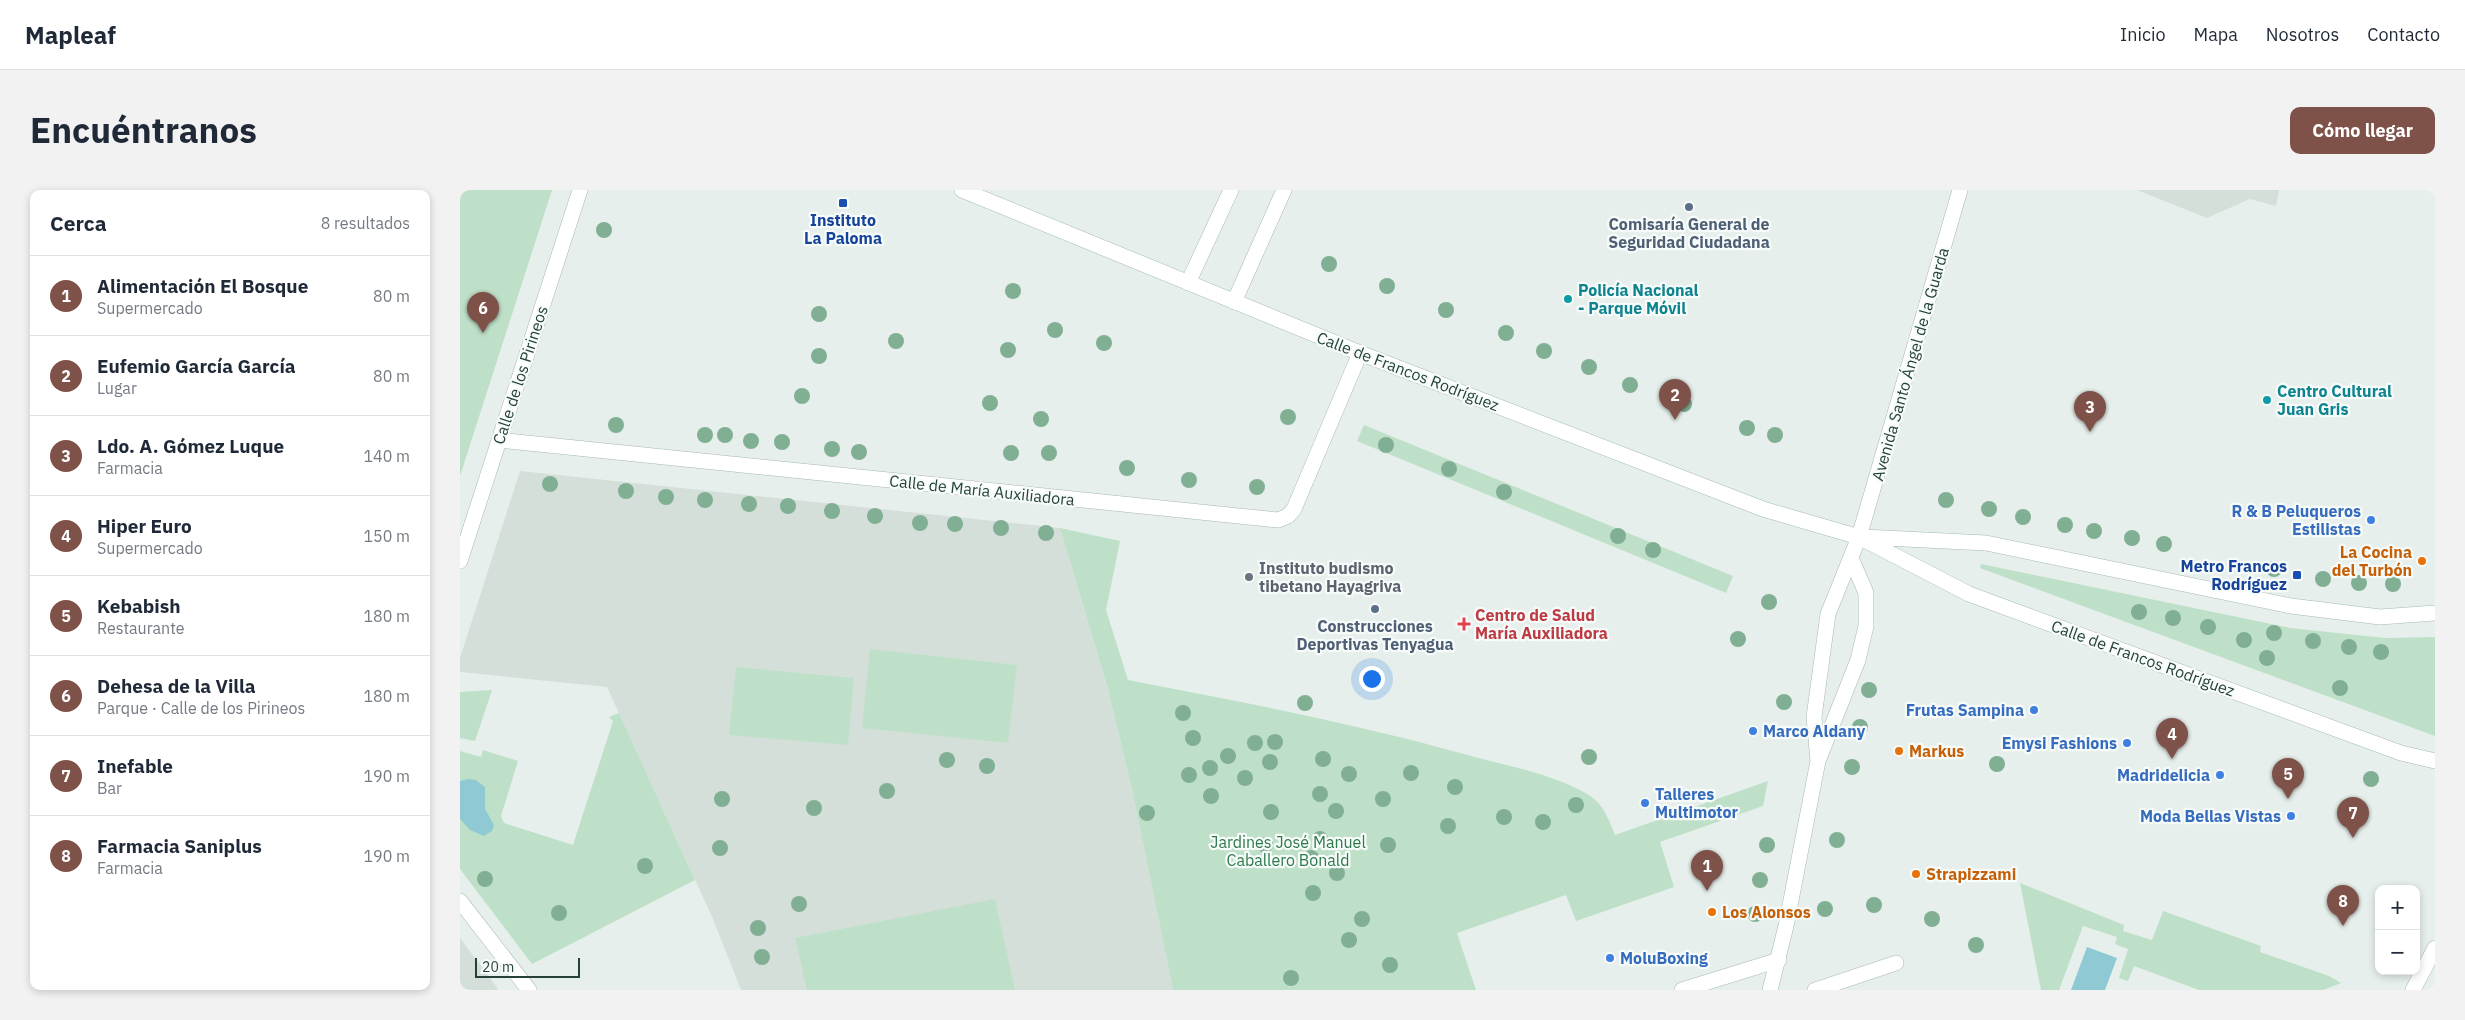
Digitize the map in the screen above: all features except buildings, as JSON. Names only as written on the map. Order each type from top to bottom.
[{"type":"street","name":"Calle de los Pirineos","points":[[460,561],[580,190]]},
{"type":"street","name":"Calle de Francos Rodríguez","points":[[962,190],[1360,353],[1763,509],[1859,537],[1969,594],[2401,753],[2435,760]]},
{"type":"street","points":[[1188,283],[1231,190]]},
{"type":"street","points":[[1234,302],[1284,190]]},
{"type":"street","name":"Avenida Santo Ángel de la Guarda","points":[[1818,761],[1814,717],[1828,614],[1859,537],[1960,190]]},
{"type":"street","name":"Calle de María Auxiliadora","points":[[498,440],[1264,520],[1283,518],[1294,509],[1360,353]]},
{"type":"street","name":"Calle de Francos Rodríguez","points":[[1859,537],[1986,543],[2291,606],[2338,613],[2380,617],[2435,614]]},
{"type":"street","points":[[1770,990],[1779,960],[1818,761],[1858,660],[1866,626],[1866,593],[1851,558]]},
{"type":"street","points":[[460,901],[529,990]]},
{"type":"street","points":[[2413,990],[2435,948]]},
{"type":"street","points":[[1682,990],[1779,960]]},
{"type":"street","points":[[1815,990],[1896,963]]},
{"type":"shaded area","points":[[2137,190],[2279,190],[2276,206],[2250,199],[2207,218]]},
{"type":"shaded area","points":[[520,471],[1060,528],[1108,689],[1133,794],[1173,990],[741,990],[713,919],[607,687],[460,672],[460,658]]},
{"type":"shaded area","points":[[460,938],[496,986],[498,990],[460,990]]},
{"type":"green space","points":[[460,190],[552,190],[460,476]]},
{"type":"green space","points":[[1364,425],[1733,576],[1726,593],[1357,441]]},
{"type":"green space","name":"Jardines José Manuel Caballero Bonald","points":[[1060,528],[1120,541],[1106,610],[1128,680],[1343,724],[1516,767],[1562,782],[1589,795],[1599,803],[1615,835],[1768,781],[1763,806],[1660,842],[1674,887],[1576,921],[1566,895],[1457,933],[1476,990],[1173,990],[1133,794],[1108,689]]},
{"type":"green space","points":[[1981,564],[2290,628],[2385,638],[2435,637],[2435,736],[1980,568]]},
{"type":"green space","points":[[870,649],[1017,665],[1008,743],[862,728]]},
{"type":"green space","points":[[736,667],[854,678],[848,745],[729,735]]},
{"type":"green space","points":[[492,690],[475,741],[460,738],[460,692]]},
{"type":"green space","points":[[619,713],[695,880],[532,964],[460,869],[460,751],[481,757],[483,750],[518,761],[501,816],[504,823],[573,845],[613,721],[609,717]]},
{"type":"green space","points":[[2020,883],[2124,925],[2123,931],[2152,940],[2163,911],[2261,946],[2260,952],[2329,976],[2341,983],[2323,990],[2199,990],[2134,966],[2128,981],[2119,978],[2128,949],[2115,944],[2117,937],[2083,926],[2059,990],[2041,990]]},
{"type":"green space","points":[[995,899],[1015,990],[807,990],[795,938]]},
{"type":"water","points":[[476,780],[485,787],[485,809],[494,825],[492,831],[484,836],[470,830],[460,819],[460,781]]},
{"type":"water","points":[[2087,947],[2117,958],[2105,990],[2071,990]]},
{"type":"place","name":"Instituto La Paloma","points":[[843,203]]},
{"type":"place","name":"Comisaría General de Seguridad Ciudadana","points":[[1689,207]]},
{"type":"place","name":"Policía Nacional - Parque Móvil","points":[[1568,299]]},
{"type":"place","name":"Dehesa de la Villa","points":[[483,333]]},
{"type":"place","name":"Centro Cultural Juan Gris","points":[[2267,400]]},
{"type":"place","name":"Eufemio García García","points":[[1675,420]]},
{"type":"place","name":"Ldo. A. Gómez Luque","points":[[2090,432]]},
{"type":"place","name":"R & B Peluqueros Estilistas","points":[[2371,520]]},
{"type":"place","name":"La Cocina del Turbón","points":[[2422,561]]},
{"type":"place","name":"Metro Francos Rodríguez","points":[[2297,575]]},
{"type":"place","name":"Instituto budismo tibetano Hayagriva","points":[[1249,577]]},
{"type":"place","name":"Construcciones Deportivas Tenyagua","points":[[1375,609]]},
{"type":"place","name":"Centro de Salud María Auxiliadora","points":[[1464,624]]},
{"type":"place","name":"Frutas Sampina","points":[[2034,710]]},
{"type":"place","name":"Marco Aldany","points":[[1753,731]]},
{"type":"place","name":"Emysi Fashions","points":[[2127,743]]},
{"type":"place","name":"Markus","points":[[1899,751]]},
{"type":"place","name":"Hiper Euro","points":[[2172,759]]},
{"type":"place","name":"Madridelicia","points":[[2220,775]]},
{"type":"place","name":"Kebabish","points":[[2288,799]]},
{"type":"place","name":"Talleres Multimotor","points":[[1645,803]]},
{"type":"place","name":"Moda Bellas Vistas","points":[[2291,816]]},
{"type":"place","name":"Inefable","points":[[2353,838]]},
{"type":"place","name":"Strapizzami","points":[[1916,874]]},
{"type":"place","name":"Alimentación El Bosque","points":[[1707,891]]},
{"type":"place","name":"Los Alonsos","points":[[1712,912]]},
{"type":"place","name":"Farmacia Saniplus","points":[[2343,926]]},
{"type":"place","name":"MoluBoxing","points":[[1610,958]]}]
